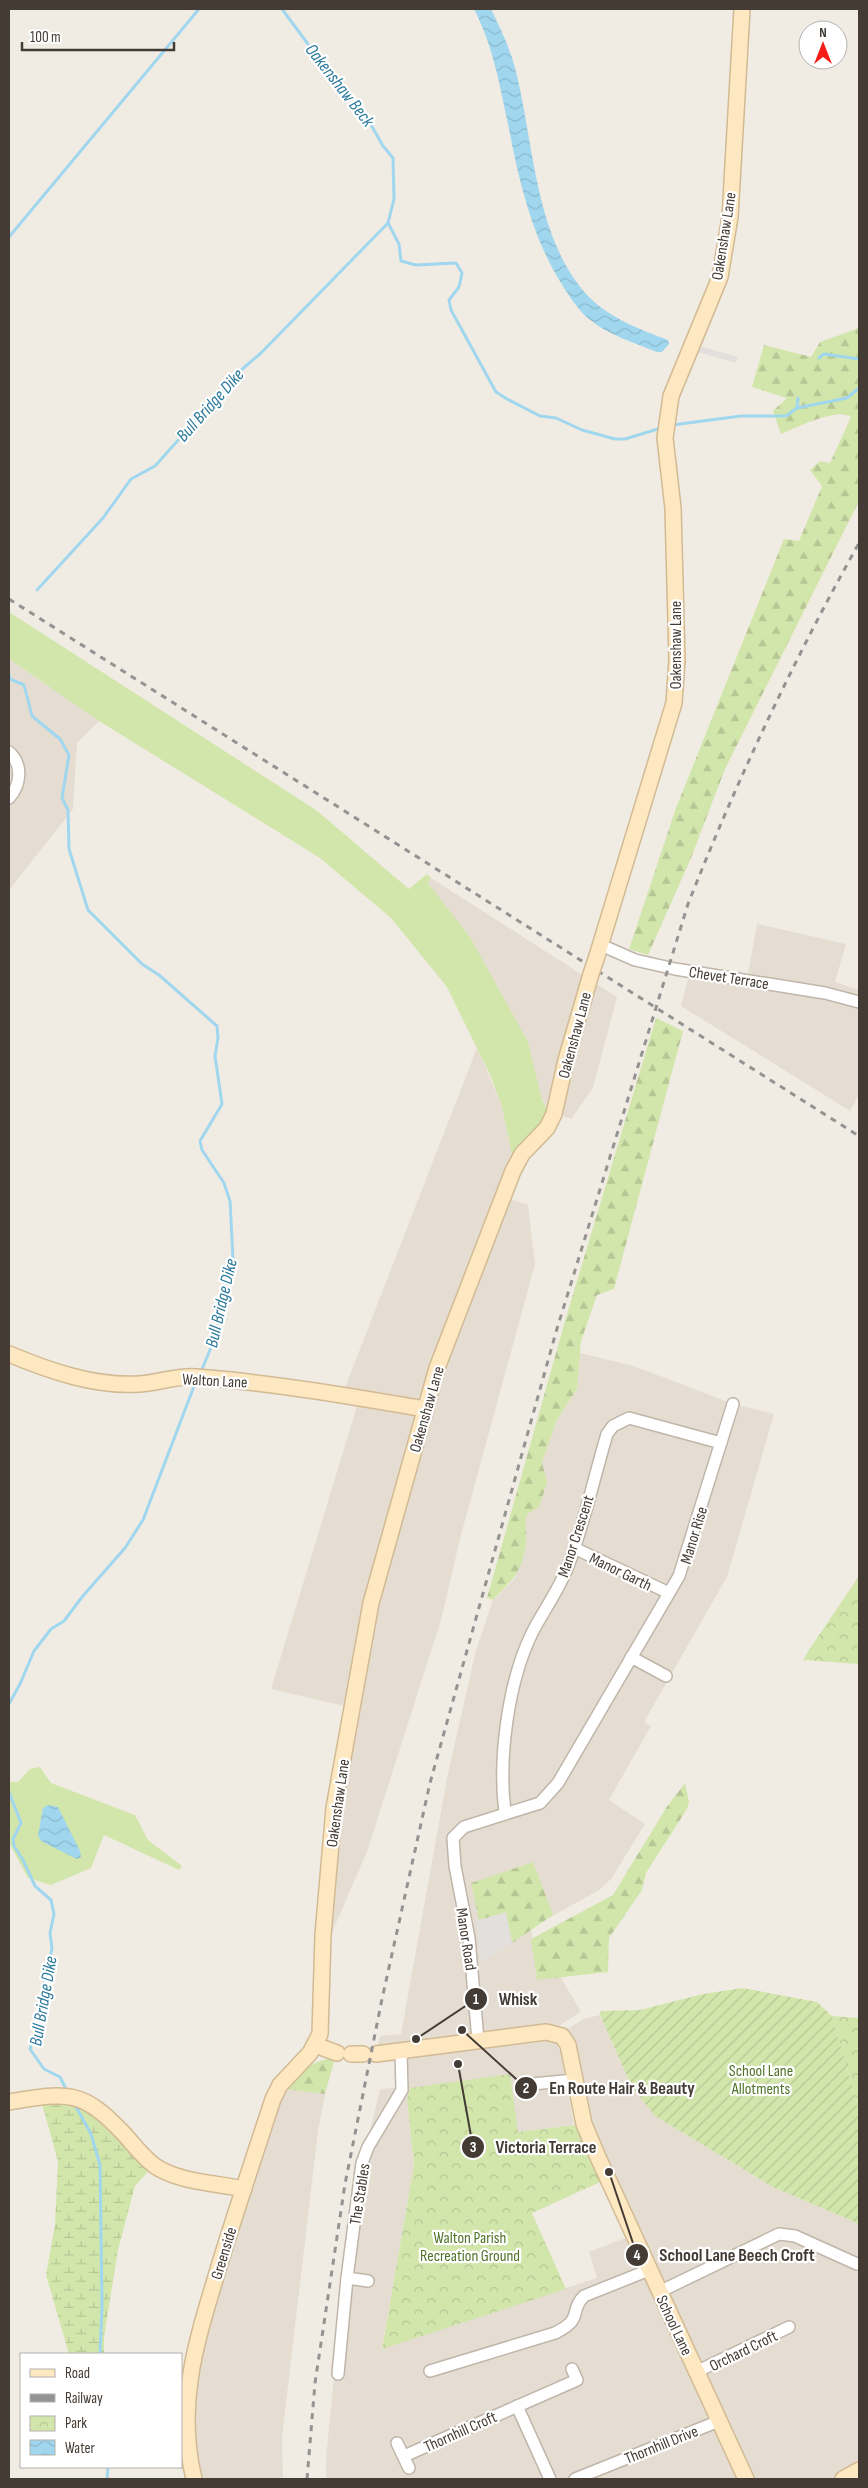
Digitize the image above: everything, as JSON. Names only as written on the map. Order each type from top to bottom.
[{"type":"street","name":"Oakenshaw Lane","points":[[315,2045],[321,2026],[322,1935],[334,1808],[371,1603],[437,1368],[510,1178],[522,1154],[547,1128],[554,1114],[566,1060],[591,974],[674,703],[677,682],[674,508],[666,427],[674,388],[720,277],[730,218],[742,9]]},
{"type":"street","points":[[9,752],[17,763],[19,773],[16,790],[9,798]]},
{"type":"street","name":"Chevet Terrace","points":[[599,951],[675,969],[825,993],[859,1002]]},
{"type":"street","name":"Walton Lane","points":[[9,1354],[42,1368],[98,1382],[140,1384],[198,1377],[344,1395],[425,1409]]},
{"type":"street","name":"Manor Rise","points":[[453,1838],[457,1831],[464,1827],[540,1802],[550,1794],[558,1783],[669,1594],[686,1560],[733,1404]]},
{"type":"street","name":"Manor Crescent","points":[[505,1812],[502,1785],[507,1719],[519,1671],[531,1635],[562,1580],[574,1548],[607,1434],[612,1426],[628,1418],[721,1443]]},
{"type":"street","name":"Manor Garth","points":[[574,1548],[669,1594]]},
{"type":"street","points":[[631,1657],[666,1676]]},
{"type":"street","name":"Manor Road","points":[[453,1838],[455,1866],[469,1938],[478,2040]]},
{"type":"street","name":"School Lane","points":[[315,2045],[357,2054],[401,2052],[478,2040],[556,2033],[565,2038],[584,2124],[746,2479]]},
{"type":"street","name":"Greenside","points":[[194,2479],[186,2439],[185,2409],[196,2342],[273,2099],[280,2085],[315,2045]]},
{"type":"street","name":"The Stables","points":[[338,2374],[347,2278],[362,2163],[384,2113],[402,2090],[401,2052]]},
{"type":"street","points":[[538,2086],[575,2080]]},
{"type":"street","points":[[9,2102],[40,2097],[71,2096],[91,2104],[112,2120],[154,2165],[176,2175],[244,2189]]},
{"type":"street","points":[[660,2292],[779,2234],[795,2236],[839,2260],[857,2264]]},
{"type":"street","points":[[430,2371],[555,2334],[568,2327],[575,2320],[580,2300],[584,2296],[649,2270]]},
{"type":"street","points":[[347,2278],[368,2281]]},
{"type":"street","name":"Orchard Croft","points":[[696,2372],[790,2329]]},
{"type":"street","name":"Thornhill Croft","points":[[404,2456],[576,2380],[572,2369]]},
{"type":"street","name":"Thornhill Croft","points":[[517,2406],[550,2479]]},
{"type":"street","name":"Thornhill Drive","points":[[575,2479],[719,2420]]},
{"type":"street","name":"Thornhill Croft","points":[[397,2443],[409,2468]]},
{"type":"street","points":[[843,2479],[859,2470]]},
{"type":"shaded area","points":[[692,344],[738,357],[736,363],[690,350]]},
{"type":"shaded area","points":[[9,659],[99,721],[77,743],[73,809],[9,890]]},
{"type":"shaded area","points":[[431,878],[617,997],[593,1088],[571,1119],[548,1110],[428,882]]},
{"type":"shaded area","points":[[757,924],[846,944],[835,982],[859,990],[859,1094],[850,1111],[681,1006],[691,967],[748,974]]},
{"type":"shaded area","points":[[477,1048],[502,1106],[513,1160],[519,1177],[511,1199],[528,1205],[535,1264],[461,1535],[441,1620],[367,1852],[329,1939],[348,1762],[361,1710],[271,1689],[357,1406],[339,1403]]},
{"type":"shaded area","points":[[580,1353],[634,1366],[733,1404],[774,1414],[727,1577],[644,1722],[651,1726],[609,1800],[645,1824],[611,1879],[599,1890],[531,1928],[537,1979],[560,1976],[581,2012],[555,2028],[377,2050],[380,2036],[401,2034],[447,1778],[476,1650],[493,1600],[515,1578],[526,1538],[525,1523],[527,1514],[547,1482],[542,1462],[547,1446],[557,1420],[577,1389]]},
{"type":"shaded area","points":[[506,1912],[512,1943],[480,1962],[476,1921]]},
{"type":"shaded area","points":[[600,2015],[632,2087],[655,2116],[773,2187],[859,2224],[859,2463],[831,2479],[750,2479],[589,2120],[565,2031],[583,2019]]},
{"type":"shaded area","points":[[509,2041],[510,2046],[547,2041],[557,2044],[560,2050],[574,2125],[518,2132],[407,2099],[414,2165],[382,2348],[597,2278],[589,2252],[633,2235],[746,2479],[326,2479],[326,2458],[346,2256],[363,2139],[368,2140],[380,2089],[396,2088],[397,2060],[410,2055]]},
{"type":"shaded area","points":[[284,2089],[325,2094],[318,2131],[282,2437],[283,2479],[201,2479],[194,2440],[193,2417],[204,2337],[220,2274]]},
{"type":"green space","points":[[859,328],[859,501],[725,769],[691,858],[648,955],[629,949],[676,808],[784,539],[799,541],[822,486],[810,470],[820,461],[830,463],[851,417],[844,415],[826,416],[781,434],[773,411],[787,398],[752,387],[764,345],[811,357],[820,342]]},
{"type":"green space","points":[[9,612],[316,810],[409,889],[427,874],[431,878],[428,883],[470,937],[528,1042],[542,1100],[548,1110],[539,1126],[513,1160],[502,1106],[490,1075],[447,987],[391,918],[320,858],[99,721],[9,659]]},
{"type":"green space","points":[[656,1018],[683,1031],[614,1289],[597,1295],[581,1341],[577,1389],[557,1420],[542,1462],[547,1482],[539,1507],[527,1514],[526,1541],[522,1561],[512,1580],[493,1600],[487,1598],[565,1321]]},
{"type":"green space","points":[[859,1576],[859,1664],[803,1660],[809,1650]]},
{"type":"green space","points":[[40,1767],[51,1783],[135,1815],[148,1840],[182,1866],[179,1870],[104,1835],[91,1868],[51,1885],[28,1878],[9,1843],[9,1782],[18,1782],[30,1769]]},
{"type":"green space","points":[[685,1783],[689,1802],[687,1809],[646,1873],[642,1890],[609,1938],[608,1972],[537,1980],[531,1939],[613,1895],[666,1808]]},
{"type":"green space","points":[[533,1862],[553,1915],[512,1943],[506,1913],[479,1920],[471,1883]]},
{"type":"green space","name":"School Lane Allotments","points":[[742,1988],[817,2002],[832,2016],[859,2110],[859,2224],[773,2187],[655,2116],[632,2087],[600,2015],[601,2011],[640,2010],[703,1994]]},
{"type":"green space","points":[[832,2016],[859,2018],[859,2110]]},
{"type":"green space","points":[[335,2058],[325,2094],[284,2089],[313,2064]]},
{"type":"green space","name":"Walton Parish Recreation Ground","points":[[510,2074],[518,2132],[584,2124],[607,2179],[532,2213],[566,2289],[382,2349],[414,2165],[407,2099],[410,2088]]},
{"type":"green space","points":[[40,2097],[81,2098],[154,2165],[135,2186],[118,2250],[104,2337],[104,2353],[69,2353],[46,2275],[55,2225],[58,2161]]},
{"type":"water","points":[[474,9],[491,9],[509,50],[523,103],[533,162],[547,221],[571,275],[589,297],[606,311],[637,328],[668,340],[669,344],[662,352],[657,352],[622,338],[596,325],[570,298],[551,265],[534,228],[517,169],[496,68],[487,38]]},
{"type":"water","points":[[48,1805],[58,1807],[80,1851],[81,1857],[77,1859],[41,1841],[38,1835],[43,1808]]},
{"type":"waterway","points":[[9,237],[199,9]]},
{"type":"waterway","name":"Bull Bridge Dike","points":[[37,590],[103,518],[131,479],[155,466],[240,371],[261,353],[388,223],[394,199],[393,158],[383,146],[362,109],[339,86],[282,9]]},
{"type":"waterway","points":[[388,223],[399,244],[401,261],[416,265],[456,263],[462,273],[459,287],[449,300],[451,310],[496,392],[540,416],[556,418],[582,430],[615,439],[625,439],[661,428]]},
{"type":"waterway","points":[[819,358],[824,354],[859,359]]},
{"type":"waterway","points":[[672,425],[741,416],[786,416],[797,408],[847,398],[859,388]]},
{"type":"waterway","points":[[797,408],[798,398]]},
{"type":"waterway","name":"Bull Bridge Dike","points":[[9,674],[10,679],[24,685],[32,716],[60,739],[69,755],[62,798],[68,810],[69,849],[88,910],[142,964],[159,975],[217,1026],[218,1038],[215,1056],[222,1104],[200,1141],[202,1150],[224,1183],[230,1201],[233,1259],[227,1270],[215,1338],[200,1374]]},
{"type":"waterway","name":"Bull Bridge Dike","points":[[9,1704],[34,1651],[51,1629],[64,1621],[82,1597],[125,1548],[143,1520],[196,1381]]},
{"type":"waterway","name":"Bull Bridge Dike","points":[[9,1792],[21,1823],[13,1839],[14,1846],[35,1886],[51,1900],[54,1914],[50,1933],[52,1949],[45,1977],[38,2025],[30,2049],[44,2069],[60,2077],[67,2091]]},
{"type":"waterway","name":"Bull Bridge Dike","points":[[74,2103],[91,2134],[100,2165],[102,2307],[100,2353]]},
{"type":"waterway","name":"Bull Bridge Dike","points":[[107,2479],[108,2468]]},
{"type":"railway","points":[[307,2479],[315,2383],[345,2184],[382,1999],[430,1783],[556,1332],[688,904],[746,766],[789,676],[859,543]]},
{"type":"railway","points":[[9,599],[859,1136]]},
{"type":"place","name":"En Route Hair & Beauty","points":[[462,2030]]},
{"type":"place","name":"Whisk","points":[[416,2039]]},
{"type":"place","name":"Victoria Terrace","points":[[458,2064]]},
{"type":"place","name":"School Lane Beech Croft","points":[[609,2172]]},
{"type":"water label","name":"Oakenshaw Beck","points":[[340,85]]}]
